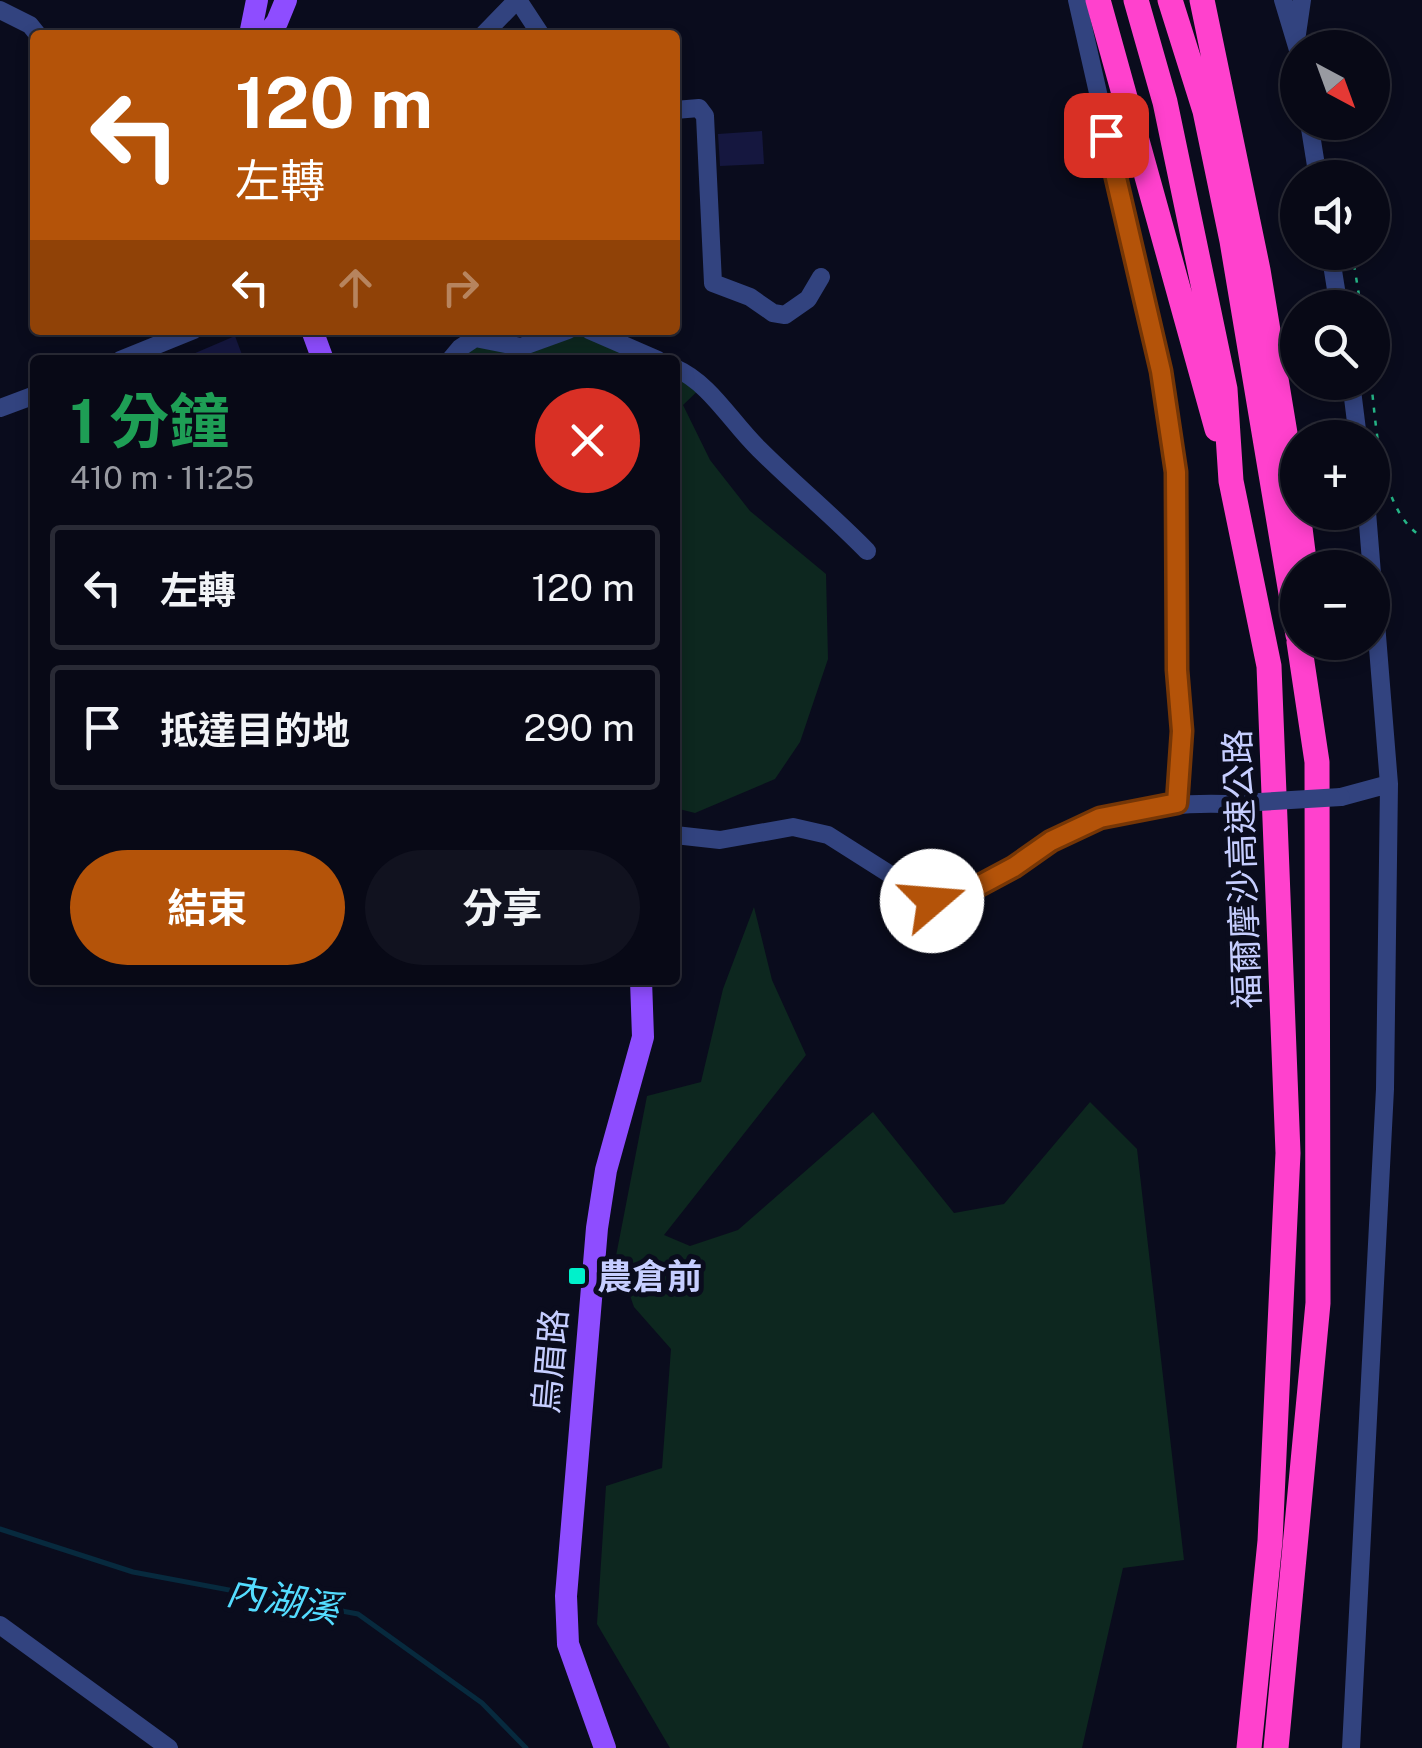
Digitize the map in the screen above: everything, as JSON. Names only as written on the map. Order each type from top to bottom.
[{"type":"highway","points":[[1098,0],[1232,481]]},
{"type":"highway","name":"福爾摩沙高速公路","points":[[1136,0],[1165,102],[1225,389],[1232,481],[1270,666],[1288,1153],[1270,1541],[1248,1748]]},
{"type":"highway","points":[[1170,0],[1205,111],[1232,241],[1284,550]]},
{"type":"highway","points":[[1202,0],[1258,270],[1283,420]]},
{"type":"highway","name":"福爾摩沙高速公路","points":[[1276,1748],[1318,1303],[1317,762],[1302,660]]},
{"type":"highway","points":[[1311,660],[1317,762]]},
{"type":"main road","points":[[252,30],[257,0]]},
{"type":"main road","points":[[271,30],[286,0]]},
{"type":"main road","name":"烏眉路","points":[[605,1748],[568,1644],[566,1596],[598,1228],[606,1170],[643,1036],[641,985]]},
{"type":"street","points":[[488,30],[518,0],[537,30]]},
{"type":"street","points":[[1077,0],[1161,371],[1176,472],[1177,670],[1182,731],[1177,803]]},
{"type":"street","points":[[1283,0],[1292,30]]},
{"type":"street","points":[[1299,30],[1302,0]]},
{"type":"street","points":[[0,10],[34,30]]},
{"type":"street","points":[[680,110],[699,108],[705,116],[713,283],[750,298],[772,313],[785,315],[808,299],[821,276]]},
{"type":"street","points":[[132,355],[182,335]]},
{"type":"street","points":[[454,355],[474,338],[520,347],[554,335]]},
{"type":"street","points":[[600,335],[646,355]]},
{"type":"street","points":[[680,370],[693,376],[756,447],[866,551]]},
{"type":"street","points":[[0,408],[30,397]]},
{"type":"street","points":[[1351,1748],[1385,1089],[1389,784],[1368,530]]},
{"type":"street","points":[[680,835],[720,840],[793,827],[828,835],[932,901],[971,890],[1051,841],[1100,818],[1177,803],[1340,797],[1389,784]]},
{"type":"street","points":[[0,1625],[169,1748]]},
{"type":"path","points":[[1373,400],[1383,472],[1408,528],[1422,537]]},
{"type":"green space","points":[[574,335],[605,335],[646,355],[460,355],[472,341],[513,350]]},
{"type":"green space","points":[[680,371],[704,385],[683,405],[710,460],[750,511],[826,574],[828,659],[800,742],[775,779],[695,813],[680,809]]},
{"type":"green space","points":[[754,907],[772,980],[806,1055],[664,1235],[690,1246],[738,1230],[873,1112],[954,1213],[1004,1204],[1090,1102],[1137,1149],[1184,1560],[1123,1568],[1082,1748],[670,1748],[597,1624],[606,1486],[662,1468],[671,1349],[634,1307],[616,1256],[647,1096],[701,1082],[723,989]]},
{"type":"building","points":[[762,131],[764,164],[720,166],[718,134]]},
{"type":"building","points":[[235,336],[242,355],[191,355]]},
{"type":"waterway","name":"內湖溪","points":[[0,1529],[133,1572],[358,1614],[482,1703],[526,1748]]},
{"type":"place","name":"農倉前","points":[[577,1276]]},
{"type":"route","points":[[932,901],[971,890],[1051,841],[1100,818],[1177,803],[1182,731],[1177,670],[1176,472],[1161,371],[1106,135]]}]
